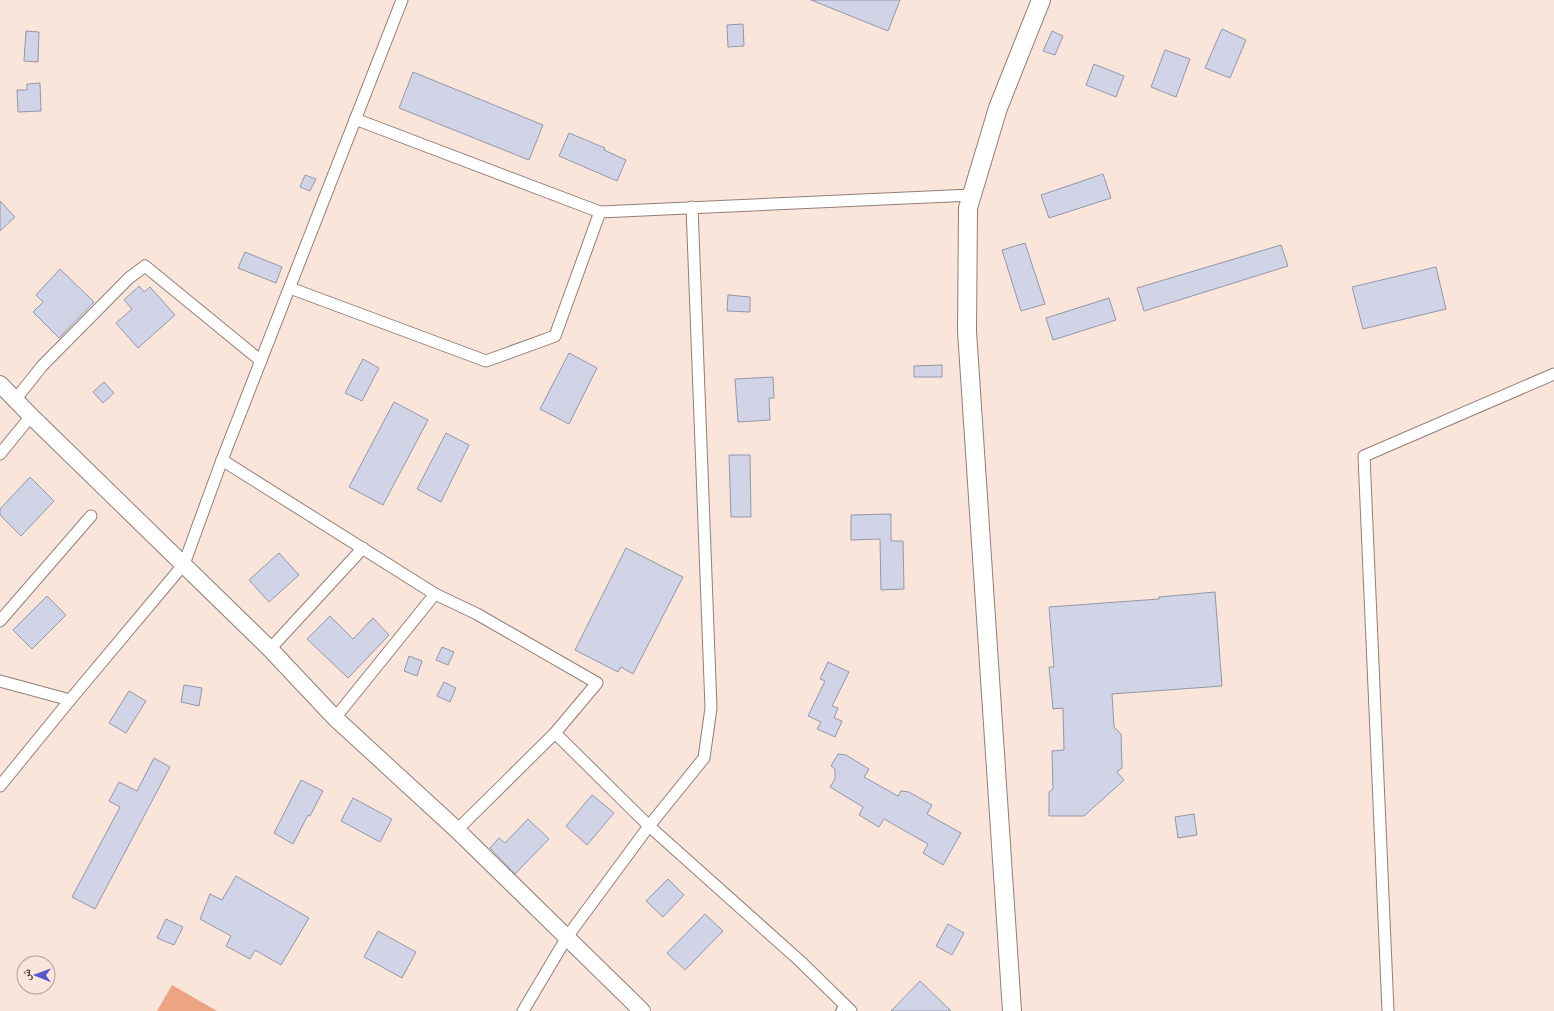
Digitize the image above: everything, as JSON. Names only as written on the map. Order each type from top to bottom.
[{"type":"main road","points":[[1012,1011],[967,331],[968,208],[998,108],[1041,0]]},
{"type":"main road","points":[[0,384],[270,649],[335,718],[457,830],[642,1011]]},
{"type":"street","points":[[0,786],[184,564],[222,460],[402,0]]},
{"type":"street","points":[[355,119],[600,212],[972,195]]},
{"type":"street","points":[[523,1011],[567,937],[649,826],[704,758],[710,708],[692,208]]},
{"type":"street","points":[[290,288],[486,361],[554,336],[600,212]]},
{"type":"street","points":[[15,400],[42,366],[129,278],[145,266],[261,361]]},
{"type":"street","points":[[1388,1011],[1364,456],[1554,374]]},
{"type":"street","points":[[0,454],[31,416]]},
{"type":"street","points":[[222,460],[436,594],[477,614],[597,683],[555,733],[457,830]]},
{"type":"street","points":[[0,621],[91,516]]},
{"type":"street","points":[[270,649],[362,548]]},
{"type":"street","points":[[335,718],[436,594]]},
{"type":"street","points":[[0,681],[70,700]]},
{"type":"street","points":[[555,733],[649,826],[800,961],[844,1008]]},
{"type":"shaded area","points":[[172,985],[217,1011],[157,1011]]},
{"type":"building","points":[[811,0],[900,0],[888,31]]},
{"type":"building","points":[[743,24],[744,46],[728,47],[727,25]]},
{"type":"building","points":[[1222,29],[1246,40],[1230,78],[1205,68]]},
{"type":"building","points":[[26,31],[39,32],[38,62],[24,61]]},
{"type":"building","points":[[1052,31],[1063,36],[1055,55],[1043,51]]},
{"type":"building","points":[[1165,50],[1190,59],[1176,97],[1151,87]]},
{"type":"building","points":[[1094,64],[1124,76],[1116,97],[1086,85]]},
{"type":"building","points":[[413,72],[543,125],[529,160],[399,108]]},
{"type":"building","points":[[40,83],[41,111],[18,112],[17,90],[27,90],[27,84]]},
{"type":"building","points":[[569,133],[605,148],[604,150],[626,160],[617,181],[559,156]]},
{"type":"building","points":[[1103,174],[1111,198],[1049,218],[1041,195]]},
{"type":"building","points":[[305,175],[316,179],[310,191],[300,187]]},
{"type":"building","points":[[0,201],[15,217],[0,231]]},
{"type":"building","points":[[1025,243],[1045,304],[1021,311],[1002,250]]},
{"type":"building","points":[[1281,245],[1288,266],[1144,311],[1137,288]]},
{"type":"building","points":[[245,252],[282,267],[276,283],[238,268]]},
{"type":"building","points":[[1436,267],[1446,309],[1363,329],[1352,287]]},
{"type":"building","points":[[60,269],[94,302],[59,338],[33,312],[43,302],[36,295]]},
{"type":"building","points":[[139,286],[144,292],[150,287],[175,315],[138,348],[116,323],[132,309],[124,300]]},
{"type":"building","points":[[728,295],[750,297],[750,312],[727,311]]},
{"type":"building","points":[[1109,298],[1116,320],[1053,340],[1046,318]]},
{"type":"building","points":[[569,353],[597,368],[569,424],[540,409]]},
{"type":"building","points":[[363,359],[379,368],[362,401],[345,393]]},
{"type":"building","points":[[942,365],[942,377],[914,377],[914,366]]},
{"type":"building","points":[[773,377],[774,398],[769,398],[770,420],[738,422],[735,379]]},
{"type":"building","points":[[104,382],[114,393],[103,403],[93,392]]},
{"type":"building","points":[[394,402],[428,420],[383,505],[349,487]]},
{"type":"building","points":[[446,433],[469,445],[441,502],[417,489]]},
{"type":"building","points":[[729,455],[750,455],[751,517],[731,517]]},
{"type":"building","points":[[30,477],[54,501],[21,536],[0,515],[0,509]]},
{"type":"building","points":[[891,514],[891,541],[903,541],[904,589],[881,590],[880,539],[851,540],[851,515]]},
{"type":"building","points":[[626,548],[683,577],[633,674],[621,667],[618,672],[575,650]]},
{"type":"building","points":[[279,553],[299,575],[269,602],[249,580]]},
{"type":"building","points":[[1215,592],[1222,686],[1112,694],[1114,727],[1121,734],[1122,768],[1117,772],[1124,780],[1084,816],[1049,816],[1049,792],[1053,789],[1052,751],[1064,750],[1063,708],[1053,709],[1049,667],[1054,667],[1049,607],[1159,599],[1159,597]]},
{"type":"building","points":[[47,596],[66,615],[32,649],[13,630]]},
{"type":"building","points":[[330,616],[353,639],[373,618],[389,635],[348,678],[307,639]]},
{"type":"building","points":[[442,647],[454,652],[448,665],[436,660]]},
{"type":"building","points":[[409,656],[422,661],[417,676],[404,671]]},
{"type":"building","points":[[828,662],[849,672],[832,706],[838,708],[834,718],[842,721],[835,737],[817,729],[821,722],[808,716],[825,681],[820,679]]},
{"type":"building","points":[[444,682],[456,688],[450,702],[437,696]]},
{"type":"building","points":[[184,685],[202,688],[199,706],[181,702]]},
{"type":"building","points":[[129,691],[146,701],[126,733],[109,723]]},
{"type":"building","points":[[838,754],[846,755],[869,769],[864,777],[898,796],[901,791],[909,792],[932,805],[927,814],[961,833],[943,865],[923,853],[928,844],[884,819],[879,827],[859,815],[863,807],[830,787],[835,779],[835,769],[831,766]]},
{"type":"building","points":[[154,758],[170,767],[95,909],[72,897],[120,807],[109,801],[119,782],[137,791]]},
{"type":"building","points":[[301,780],[323,791],[310,816],[308,815],[293,844],[274,833]]},
{"type":"building","points":[[592,795],[614,813],[587,845],[566,826]]},
{"type":"building","points":[[353,798],[392,819],[380,842],[341,821]]},
{"type":"building","points":[[1194,814],[1197,835],[1178,838],[1175,817]]},
{"type":"building","points":[[528,819],[549,839],[515,874],[490,848],[499,838],[505,843]]},
{"type":"building","points":[[236,876],[309,918],[281,965],[255,950],[250,959],[226,946],[231,936],[200,919],[210,894],[222,900]]},
{"type":"building","points":[[668,879],[684,895],[663,917],[646,901]]},
{"type":"building","points":[[705,914],[723,931],[685,970],[667,953]]},
{"type":"building","points":[[166,919],[183,927],[174,945],[157,938]]},
{"type":"building","points":[[948,924],[964,933],[952,955],[936,946]]},
{"type":"building","points":[[378,931],[416,952],[402,978],[364,957]]},
{"type":"building","points":[[920,981],[951,1011],[891,1011]]}]
